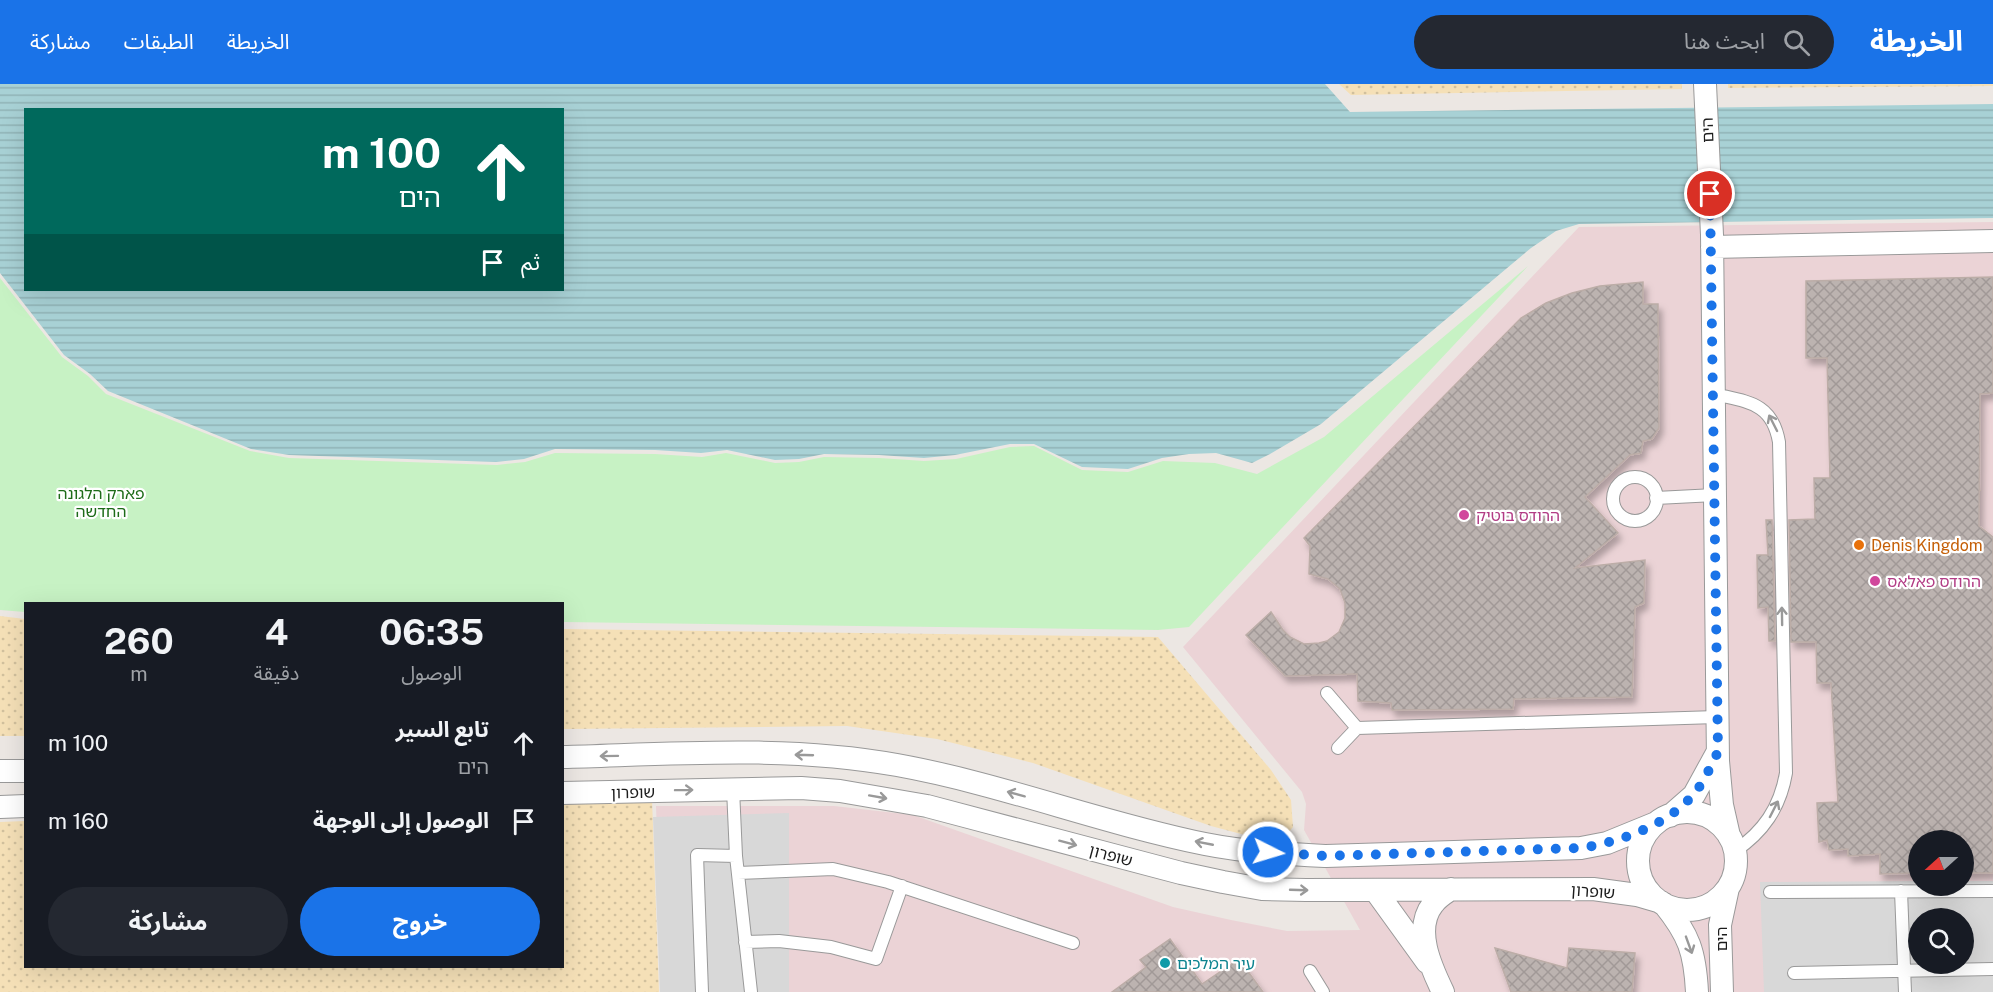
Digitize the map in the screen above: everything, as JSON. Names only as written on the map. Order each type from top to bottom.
[{"type":"street","name":"הים","points":[[1706,88],[1712,241],[1718,752],[1722,805],[1732,844]]},
{"type":"street","points":[[1712,241],[1993,241]]},
{"type":"street","name":"הים","points":[[1663,820],[1694,795],[1718,752]]},
{"type":"street","name":"שופרון","points":[[564,757],[761,753],[808,754],[866,760],[934,772],[1196,842],[1290,855],[1571,849],[1607,843],[1663,820]]},
{"type":"street","points":[[0,771],[24,771]]},
{"type":"street","name":"שופרון","points":[[564,793],[801,788],[840,791],[927,806],[1181,873],[1252,887],[1306,890],[1593,889],[1637,895],[1663,903]]},
{"type":"street","points":[[0,807],[24,806]]},
{"type":"street","points":[[1685,812],[1700,814],[1720,824],[1732,844],[1736,867],[1728,888],[1712,903],[1697,909],[1682,909],[1663,903],[1645,886],[1639,863],[1643,841],[1663,820],[1685,812]]},
{"type":"street","name":"הים","points":[[1722,992],[1720,925],[1728,888]]},
{"type":"street","points":[[1432,970],[1425,938],[1425,921],[1432,904],[1451,889]]},
{"type":"street","points":[[1375,890],[1432,970],[1443,992]]},
{"type":"street","name":"הים","points":[[1663,903],[1681,926],[1690,946],[1696,968],[1697,992]]},
{"type":"lane","points":[[1714,394],[1748,402],[1763,409],[1774,422],[1779,442],[1786,773],[1781,796],[1768,821],[1756,834],[1732,844]]},
{"type":"lane","points":[[1656,498],[1715,495]]},
{"type":"lane","points":[[1327,693],[1357,728]]},
{"type":"lane","points":[[1338,748],[1357,728],[1717,717]]},
{"type":"lane","points":[[733,789],[736,856],[751,992]]},
{"type":"lane","points":[[702,992],[697,855],[736,856]]},
{"type":"lane","points":[[738,873],[833,868],[902,886],[1073,943]]},
{"type":"lane","points":[[745,942],[779,941],[831,946],[876,959],[902,886]]},
{"type":"lane","points":[[1901,891],[1905,992]]},
{"type":"lane","points":[[1770,892],[1993,891]]},
{"type":"lane","points":[[1794,973],[1993,969]]},
{"type":"lane","points":[[1310,971],[1323,992]]},
{"type":"shaded area","points":[[1993,222],[1993,992],[663,992],[656,806],[834,806],[913,815],[1173,907],[1287,931],[1360,930],[1304,830],[1306,804],[1302,792],[1183,647],[1579,227]]},
{"type":"shaded area","points":[[789,813],[789,992],[660,992],[653,817]]},
{"type":"shaded area","points":[[1908,881],[1908,896],[1974,896],[1974,881],[1993,881],[1993,992],[1764,992],[1760,882]]},
{"type":"sand","points":[[1339,84],[1682,84],[1682,89],[1351,95]]},
{"type":"sand","points":[[1728,84],[1993,84],[1993,86],[1728,88]]},
{"type":"sand","points":[[0,616],[24,619],[24,736],[0,736]]},
{"type":"sand","points":[[564,629],[1158,637],[1271,770],[1291,800],[1293,827],[1279,844],[1211,826],[1033,763],[937,739],[847,726],[564,729]]},
{"type":"sand","points":[[652,799],[659,992],[0,992],[0,822],[24,821],[24,968],[564,968],[564,802]]},
{"type":"green space","name":"פארק הלגונה החדשה","points":[[1528,266],[1189,627],[1158,630],[564,622],[564,602],[24,602],[24,612],[0,610],[0,278],[62,357],[88,376],[106,394],[250,451],[289,458],[497,465],[525,462],[555,453],[702,457],[726,453],[775,463],[799,462],[824,457],[924,461],[956,459],[1010,447],[1034,446],[1082,470],[1128,472],[1163,461],[1215,463],[1257,474],[1324,437]]},
{"type":"water","points":[[0,84],[1325,84],[1350,112],[1993,104],[1993,218],[1579,224],[1556,231],[1531,248],[1321,424],[1252,463],[1216,453],[1162,458],[1128,469],[1082,467],[1034,444],[1010,444],[955,455],[924,458],[824,454],[799,459],[775,460],[727,450],[701,453],[555,449],[524,459],[496,462],[289,455],[251,449],[108,391],[64,355],[0,273]]},
{"type":"building","name":"הרודס פאלאס","points":[[1993,277],[1993,393],[1980,394],[1979,526],[1993,537],[1993,873],[1974,873],[1974,830],[1908,830],[1908,873],[1880,874],[1880,854],[1848,856],[1848,849],[1829,850],[1827,840],[1819,842],[1817,803],[1838,802],[1831,683],[1817,683],[1816,642],[1791,642],[1789,520],[1815,519],[1814,478],[1830,478],[1827,358],[1806,358],[1806,281]]},
{"type":"building","name":"הרודס בוטיק","points":[[1643,282],[1643,304],[1658,304],[1659,428],[1652,439],[1643,441],[1641,453],[1630,455],[1585,497],[1618,533],[1575,568],[1645,560],[1644,603],[1635,607],[1632,697],[1514,699],[1513,709],[1392,710],[1391,703],[1358,701],[1357,674],[1285,676],[1246,635],[1271,612],[1290,637],[1304,644],[1319,643],[1327,641],[1339,632],[1345,618],[1345,603],[1340,589],[1328,579],[1309,574],[1310,546],[1304,538],[1521,318],[1546,303],[1572,293],[1600,286]]},
{"type":"building","points":[[1766,520],[1772,520],[1775,641],[1769,641],[1768,607],[1758,608],[1757,555],[1768,555]]},
{"type":"building","name":"עיר המלכים","points":[[1170,939],[1202,984],[1239,959],[1263,992],[1112,992],[1146,967],[1140,960]]},
{"type":"building","points":[[1495,948],[1567,968],[1569,948],[1635,953],[1632,992],[1511,992]]},
{"type":"place","name":"הרודס בוטיק","points":[[1464,515]]},
{"type":"place","name":"Denis Kingdom","points":[[1859,545]]},
{"type":"place","name":"הרודס פאלאס","points":[[1875,581]]},
{"type":"place","name":"עיר המלכים","points":[[1165,963]]},
{"type":"route","points":[[1268,852],[1326,856],[1581,848],[1607,843],[1644,830],[1670,816],[1694,795],[1718,752],[1710,194]]}]
